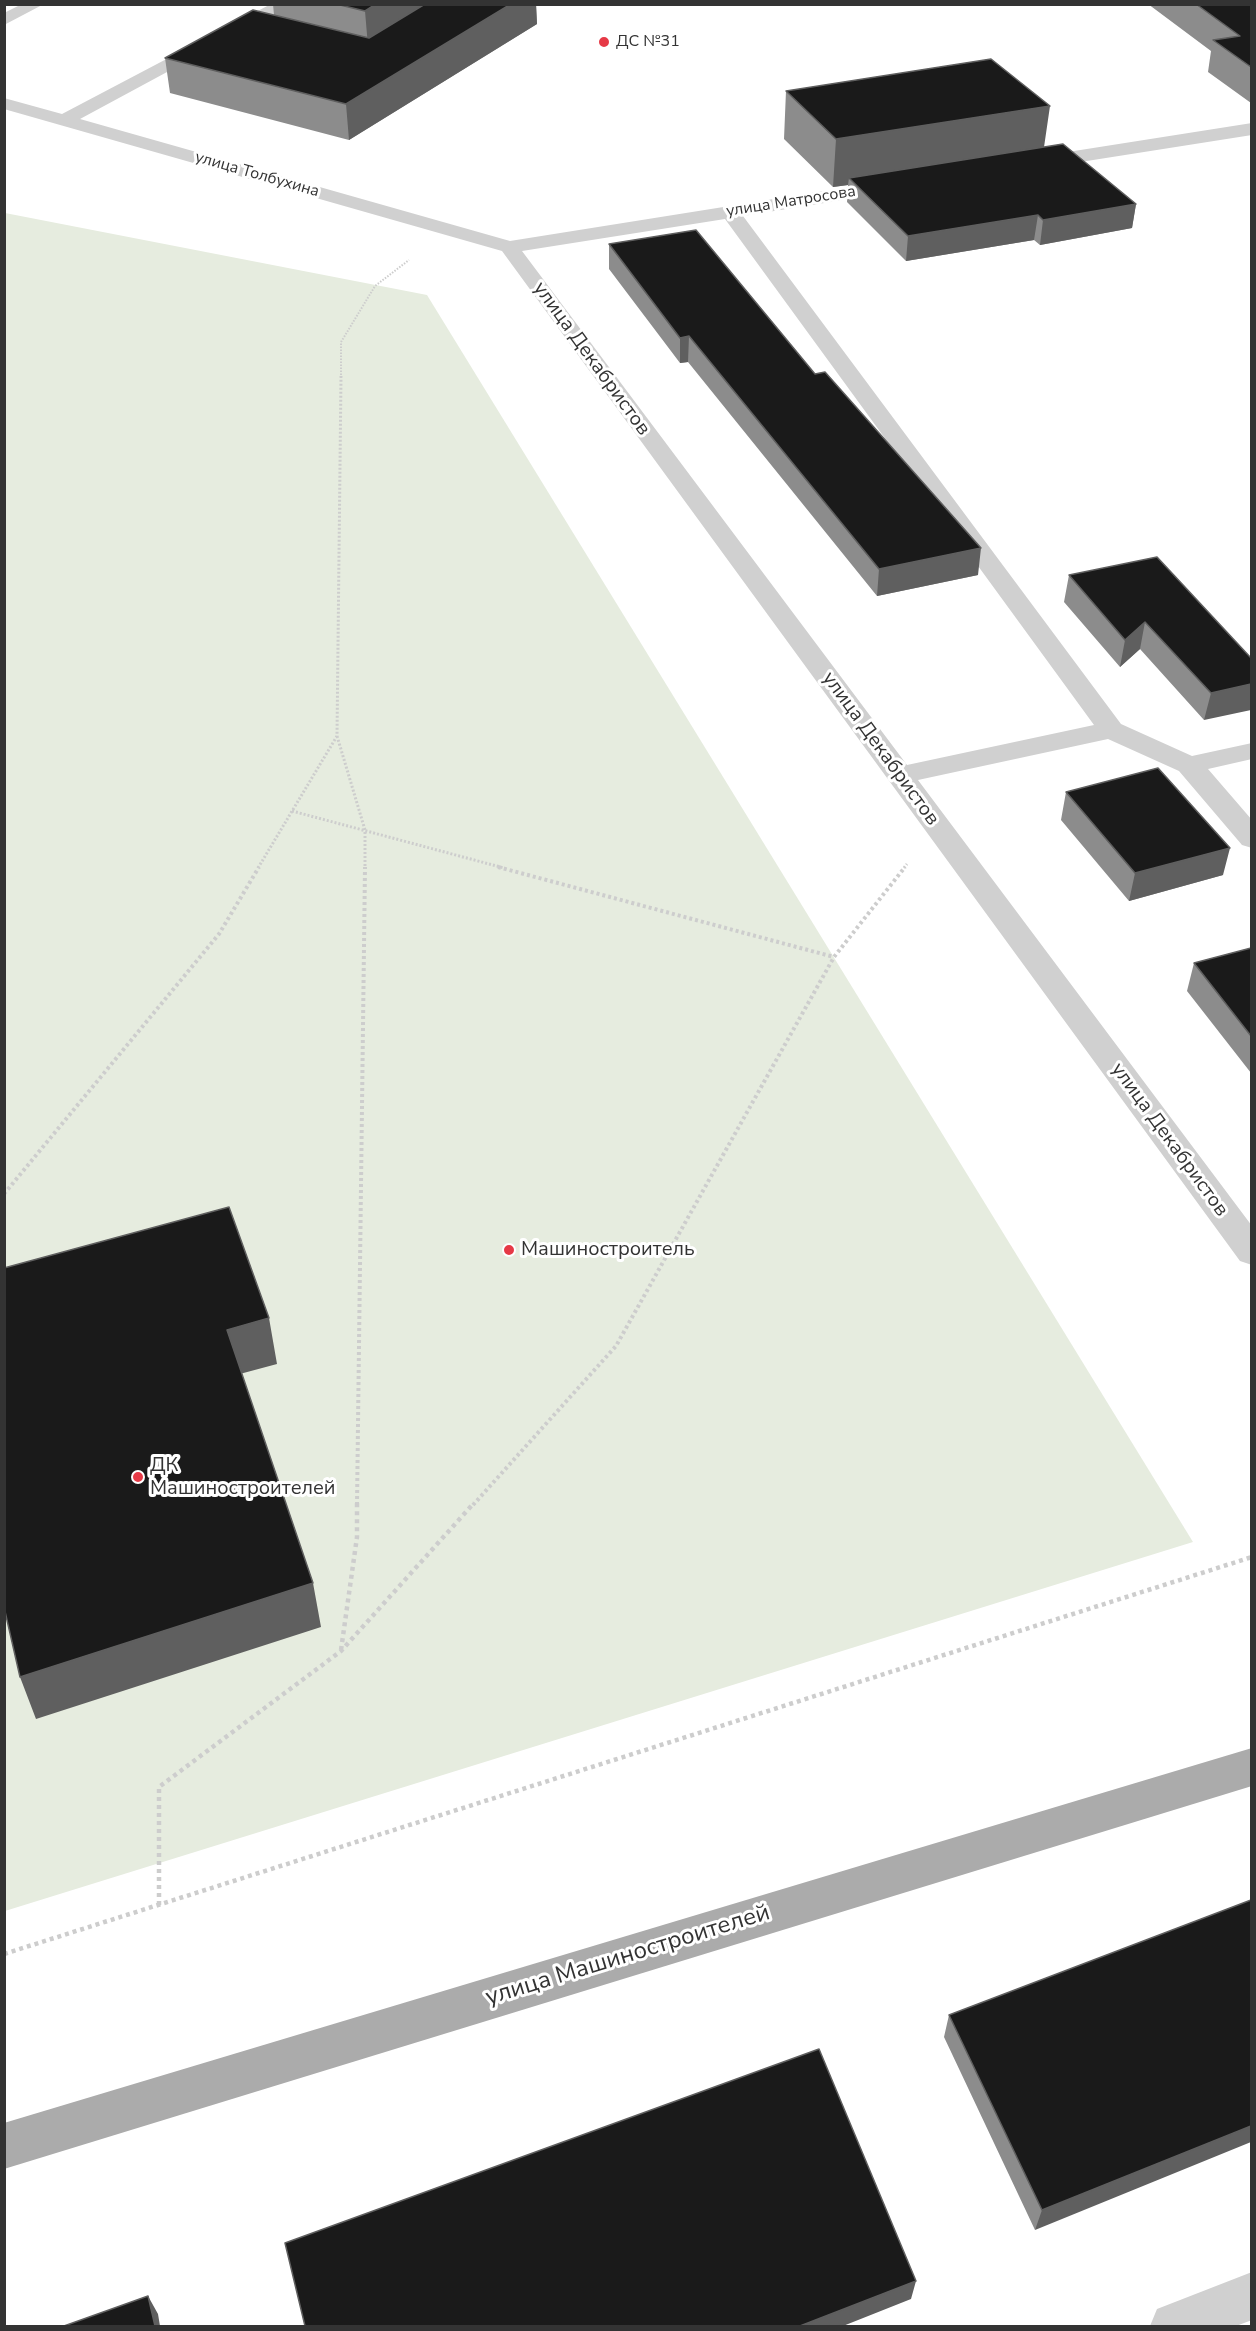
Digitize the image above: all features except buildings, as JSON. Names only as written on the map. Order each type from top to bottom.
[{"type":"main road","name":"улица Машиностроителей","points":[[4,2146],[1251,1767]]},
{"type":"street","points":[[4,20],[36,4]]},
{"type":"street","points":[[64,120],[237,32],[285,4]]},
{"type":"street","points":[[237,32],[259,38]]},
{"type":"street","name":"улица Толбухина","points":[[4,103],[509,247]]},
{"type":"street","points":[[1022,165],[1251,129]]},
{"type":"street","name":"улица Матросова","points":[[509,247],[917,182]]},
{"type":"street","points":[[729,212],[1111,730],[1189,765],[1251,839]]},
{"type":"street","name":"улица Декабристов","points":[[509,247],[1251,1252]]},
{"type":"street","points":[[899,776],[1111,730]]},
{"type":"street","points":[[1189,765],[1251,751]]},
{"type":"street","points":[[1174,2326],[1251,2296]]},
{"type":"path","points":[[341,1651],[357,1537],[365,830],[338,736],[341,342],[375,286],[414,256],[466,235]]},
{"type":"path","points":[[4,1194],[219,934],[338,736]]},
{"type":"path","points":[[292,811],[834,957]]},
{"type":"path","points":[[159,1905],[159,1787],[341,1651],[616,1346],[834,957],[936,825]]},
{"type":"path","points":[[4,1954],[1251,1557]]},
{"type":"shaded area","name":"Машиностроитель","points":[[5,213],[427,295],[1193,1542],[5,1911]]},
{"type":"place","name":"ДС №31","points":[[604,42]]},
{"type":"place","name":"Машиностроитель","points":[[509,1250]]},
{"type":"place","name":"ДК Машиностроителей","points":[[138,1477]]}]
